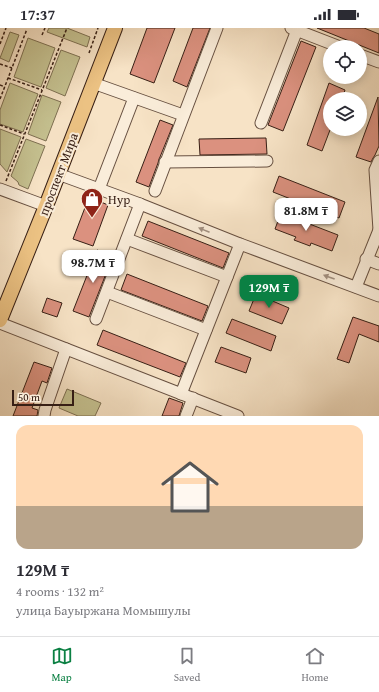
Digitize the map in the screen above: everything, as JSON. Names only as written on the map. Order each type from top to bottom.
[{"type":"main road","name":"проспект Мира","points":[[0,322],[114,28]]},
{"type":"street","points":[[154,191],[217,28]]},
{"type":"street","points":[[261,123],[298,30],[323,40]]},
{"type":"street","points":[[367,58],[379,62]]},
{"type":"street","points":[[93,83],[183,115]]},
{"type":"street","points":[[99,189],[134,98]]},
{"type":"street","points":[[165,162],[267,161]]},
{"type":"street","points":[[356,287],[366,259],[379,230],[378,167]]},
{"type":"street","points":[[58,174],[379,296]]},
{"type":"street","points":[[1,190],[46,206]]},
{"type":"street","points":[[96,319],[140,204]]},
{"type":"street","points":[[127,239],[227,277]]},
{"type":"street","points":[[181,394],[240,244]]},
{"type":"street","points":[[366,259],[379,264]]},
{"type":"street","points":[[107,292],[206,330]]},
{"type":"street","points":[[0,322],[238,416]]},
{"type":"street","points":[[44,416],[66,349]]},
{"type":"street","points":[[186,416],[193,398]]},
{"type":"path","points":[[0,44],[6,28]]},
{"type":"path","points":[[42,35],[44,28]]},
{"type":"path","points":[[1,190],[66,28]]},
{"type":"path","points":[[89,53],[98,28]]},
{"type":"path","points":[[0,99],[27,29]]},
{"type":"path","points":[[0,64],[12,68]]},
{"type":"path","points":[[8,78],[42,90]]},
{"type":"path","points":[[0,85],[5,87]]},
{"type":"path","points":[[0,125],[24,134]]},
{"type":"shaded area","points":[[49,28],[67,28],[90,37],[87,47],[47,32]]},
{"type":"shaded area","points":[[10,32],[19,35],[9,62],[0,58]]},
{"type":"shaded area","points":[[28,38],[55,48],[41,87],[14,77]]},
{"type":"shaded area","points":[[61,50],[80,57],[65,96],[46,88]]},
{"type":"shaded area","points":[[10,83],[38,94],[23,132],[0,124],[0,110]]},
{"type":"shaded area","points":[[42,95],[61,102],[46,141],[28,134]]},
{"type":"shaded area","points":[[0,129],[21,137],[7,172],[0,164]]},
{"type":"shaded area","points":[[26,139],[45,146],[28,189],[19,185],[18,182],[11,176]]},
{"type":"shaded area","points":[[67,389],[101,403],[95,416],[78,416],[59,408]]},
{"type":"building","points":[[147,28],[175,28],[154,83],[130,74]]},
{"type":"building","points":[[193,28],[210,28],[187,87],[173,81]]},
{"type":"building","points":[[317,28],[364,28],[379,34],[379,53],[367,48],[367,40],[347,40]]},
{"type":"building","points":[[301,41],[316,47],[283,131],[268,125]]},
{"type":"building","points":[[329,84],[345,90],[344,92],[326,92]]},
{"type":"building","points":[[378,97],[379,146],[371,162],[356,157],[364,136],[367,136],[367,127]]},
{"type":"building","points":[[323,100],[323,136],[328,136],[322,151],[307,145]]},
{"type":"building","points":[[160,120],[173,125],[149,187],[136,182]]},
{"type":"building","points":[[266,138],[267,154],[200,155],[199,139]]},
{"type":"building","points":[[279,176],[345,202],[339,218],[273,192]]},
{"type":"building","points":[[89,197],[108,205],[93,246],[73,239]]},
{"type":"building","points":[[281,213],[338,235],[332,251],[311,243],[310,246],[294,240],[296,237],[275,229]]},
{"type":"building","points":[[148,221],[229,253],[223,268],[142,236]]},
{"type":"building","points":[[97,250],[113,256],[89,317],[73,311]]},
{"type":"building","points":[[127,274],[208,306],[202,321],[121,290]]},
{"type":"building","points":[[256,294],[289,308],[282,324],[249,311]]},
{"type":"building","points":[[47,298],[62,303],[57,317],[42,312]]},
{"type":"building","points":[[353,317],[379,326],[379,342],[359,334],[349,363],[337,359]]},
{"type":"building","points":[[232,319],[276,336],[271,351],[226,333]]},
{"type":"building","points":[[103,330],[186,363],[180,377],[97,345]]},
{"type":"building","points":[[221,347],[251,358],[246,373],[215,362]]},
{"type":"building","points":[[34,362],[52,368],[47,383],[42,381],[32,408],[38,410],[37,416],[13,416]]},
{"type":"building","points":[[169,398],[183,403],[179,416],[162,416]]},
{"type":"place","name":"Нур","points":[[92,218]]}]
